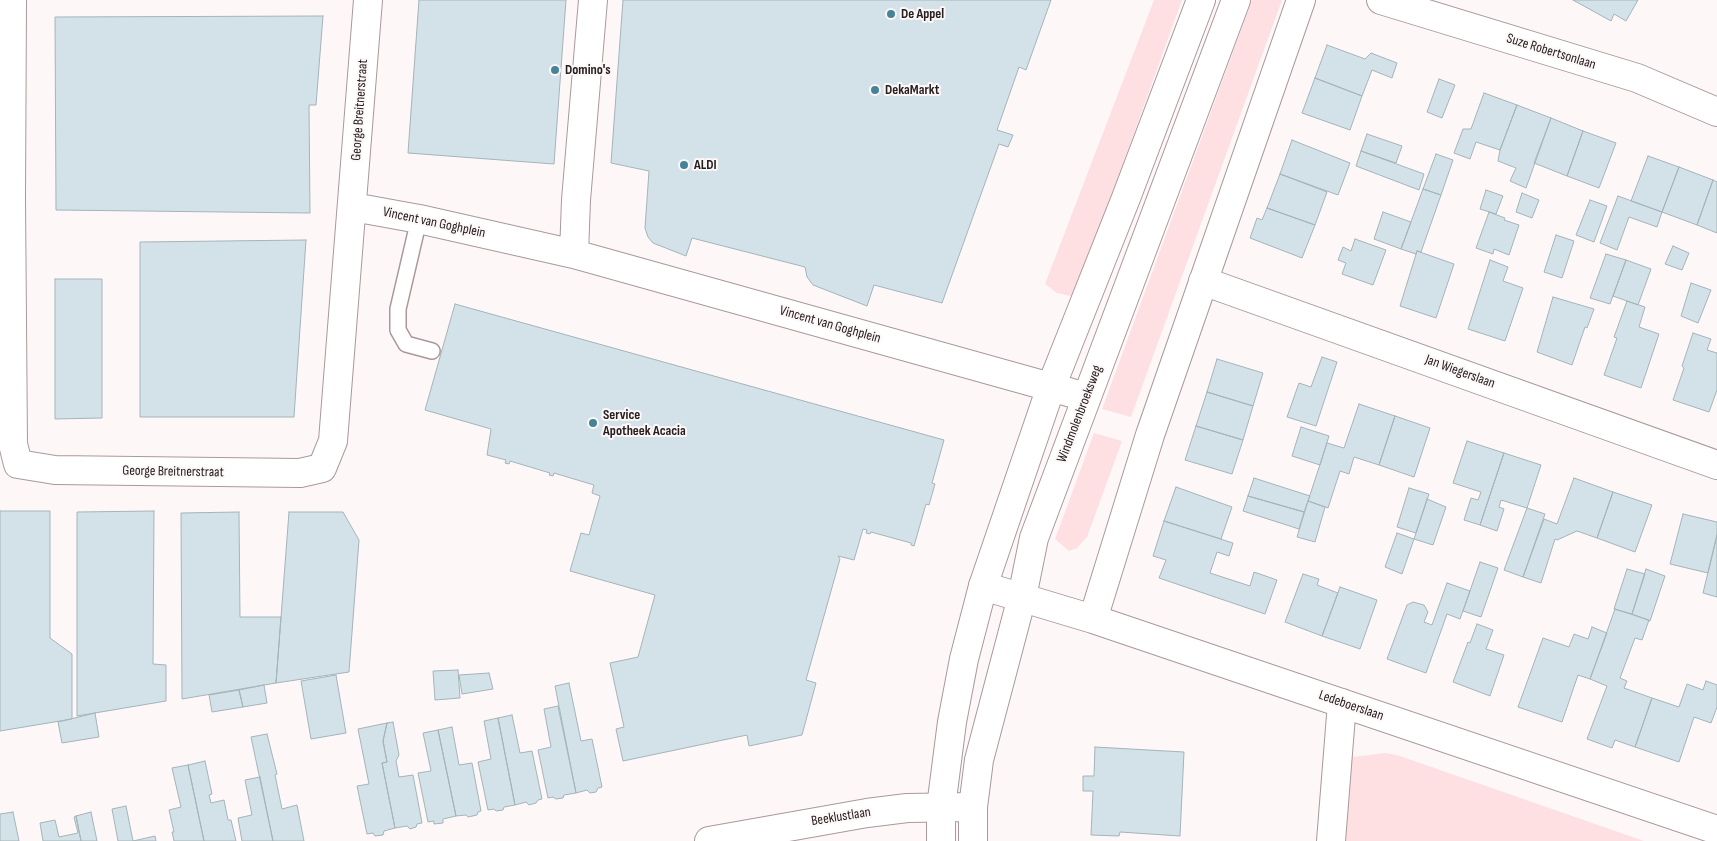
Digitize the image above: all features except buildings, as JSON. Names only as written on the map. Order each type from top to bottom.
[{"type":"street","name":"George Breitnerstraat","points":[[12,0],[10,199],[13,444],[18,464],[55,470],[300,473],[322,468],[333,441],[368,0]]},
{"type":"street","points":[[574,254],[576,200],[593,0]]},
{"type":"street","points":[[941,841],[941,807],[952,722],[964,659],[983,586],[1051,387],[1126,198],[1201,0]]},
{"type":"street","name":"Windmolenbroeksweg","points":[[973,841],[973,807],[979,760],[1022,597],[1034,538],[1236,0]]},
{"type":"street","points":[[1093,619],[1150,435],[1301,0]]},
{"type":"street","name":"Suze Robertsonlaan","points":[[1381,0],[1637,78],[1717,112]]},
{"type":"street","name":"Vincent van Goghplein","points":[[353,207],[419,219],[574,254],[1086,397]]},
{"type":"street","name":"Jan Wiegerslaan","points":[[1203,281],[1717,465]]},
{"type":"street","name":"Ledeboerslaan","points":[[983,586],[1093,619],[1717,830]]},
{"type":"street","points":[[1331,841],[1342,703]]},
{"type":"street","name":"Beeklustlaan","points":[[709,841],[867,813],[907,808],[973,807]]},
{"type":"lane","points":[[419,219],[398,309],[398,330],[406,344],[432,351]]},
{"type":"shaded area","points":[[1154,0],[1182,0],[1075,297],[1057,293],[1045,284]]},
{"type":"shaded area","points":[[1252,0],[1282,0],[1131,417],[1102,409]]},
{"type":"shaded area","points":[[1094,433],[1122,441],[1087,537],[1077,548],[1069,551],[1055,539]]},
{"type":"shaded area","points":[[1385,753],[1397,755],[1644,841],[1342,841],[1347,769],[1352,757]]},
{"type":"place","name":"De Appel","points":[[891,14]]},
{"type":"place","name":"Domino's","points":[[555,70]]},
{"type":"place","name":"DekaMarkt","points":[[875,90]]},
{"type":"place","name":"ALDI","points":[[684,165]]},
{"type":"place","name":"Service Apotheek Acacia","points":[[593,423]]}]
